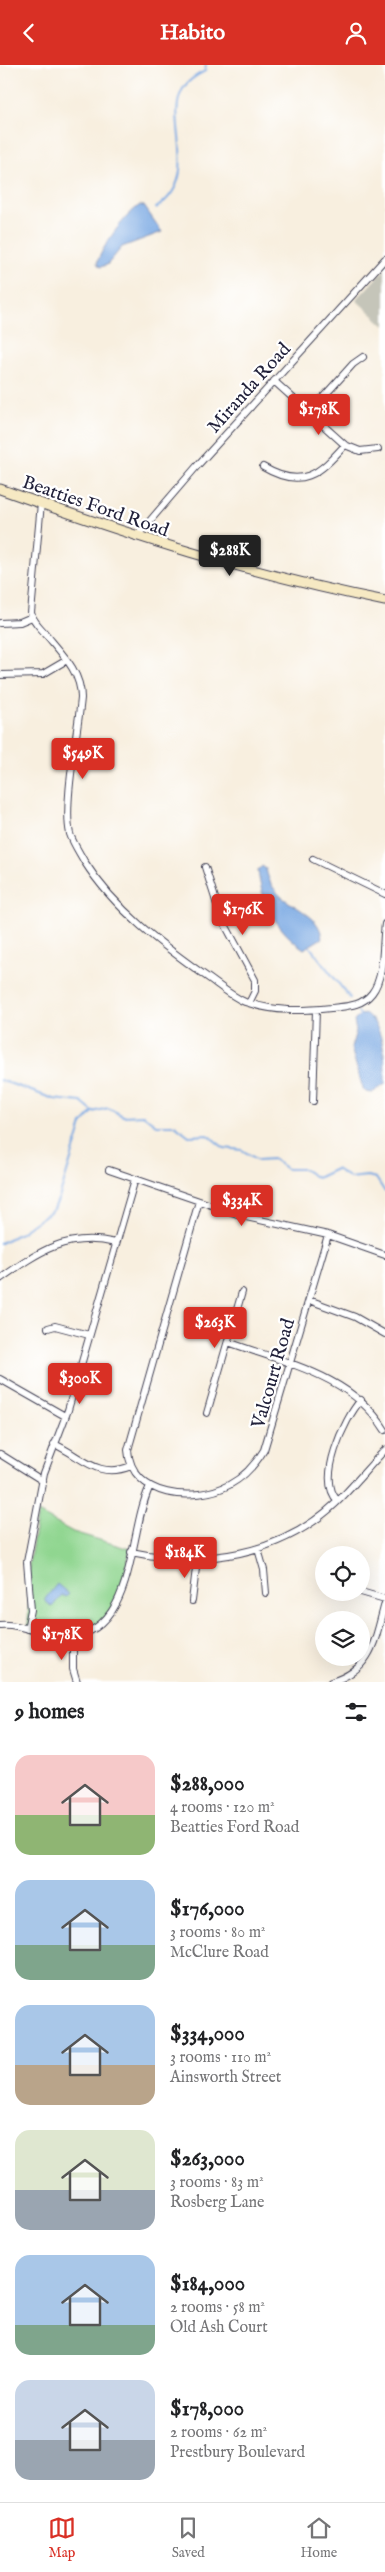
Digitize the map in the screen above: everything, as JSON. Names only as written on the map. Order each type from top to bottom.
[{"type":"main road","name":"Beatties Ford Road","points":[[0,489],[136,537],[277,577],[385,601]]},
{"type":"street","name":"Miranda Road","points":[[136,537],[385,259]]},
{"type":"street","points":[[309,413],[354,364],[363,357]]},
{"type":"street","points":[[274,381],[345,445],[360,451],[378,449]]},
{"type":"street","points":[[263,467],[274,473],[293,477],[310,477],[324,468],[345,445]]},
{"type":"street","points":[[40,503],[31,592],[32,617],[67,661],[78,678],[81,689],[69,806],[69,828],[72,840],[102,887],[151,935],[197,970],[241,1000],[279,1010],[316,1010],[352,1006],[365,1001],[373,992],[380,975],[385,924]]},
{"type":"street","points":[[0,623],[20,622],[32,617]]},
{"type":"street","points":[[0,675],[43,674],[67,661]]},
{"type":"street","points":[[313,859],[385,894]]},
{"type":"street","points":[[205,867],[221,917],[255,980],[255,991],[249,1003]]},
{"type":"street","points":[[313,1101],[316,1010]]},
{"type":"street","points":[[109,1170],[246,1217],[328,1235],[385,1255]]},
{"type":"street","points":[[27,1629],[31,1610],[28,1562],[43,1481],[90,1335],[135,1179]]},
{"type":"street","points":[[0,1625],[27,1629],[52,1636],[72,1636],[94,1629],[112,1613],[120,1598],[141,1507],[150,1486],[136,1476],[131,1466],[128,1450],[199,1201]]},
{"type":"street","name":"Valcourt Road","points":[[150,1486],[181,1495],[201,1494],[220,1489],[244,1474],[258,1460],[268,1442],[328,1235]]},
{"type":"street","points":[[0,1279],[40,1251],[57,1245],[90,1239],[116,1243]]},
{"type":"street","points":[[207,1413],[242,1292]]},
{"type":"street","points":[[309,1300],[355,1317],[385,1334]]},
{"type":"street","points":[[48,1328],[55,1326],[90,1335]]},
{"type":"street","points":[[228,1342],[331,1380],[361,1400],[385,1430]]},
{"type":"street","points":[[0,1379],[65,1416]]},
{"type":"street","points":[[338,1501],[330,1488],[330,1469],[346,1419],[361,1400]]},
{"type":"street","points":[[54,1444],[98,1469],[114,1471],[131,1466]]},
{"type":"street","points":[[131,1552],[159,1558],[197,1559],[233,1555],[258,1549],[301,1529],[338,1501],[385,1449]]},
{"type":"street","points":[[0,1454],[43,1481]]},
{"type":"street","points":[[258,1549],[264,1569],[266,1593]]},
{"type":"street","points":[[192,1601],[197,1559]]},
{"type":"street","points":[[370,1595],[385,1599]]},
{"type":"street","points":[[331,1682],[349,1675],[365,1661],[373,1647],[385,1603]]},
{"type":"street","points":[[72,1636],[73,1669],[77,1682]]},
{"type":"shaded area","points":[[385,269],[385,326],[356,300]]},
{"type":"green space","points":[[38,1513],[73,1532],[130,1549],[124,1578],[114,1605],[106,1617],[96,1626],[83,1632],[62,1635],[28,1628],[29,1563]]},
{"type":"water","points":[[140,205],[144,206],[162,232],[122,247],[107,265],[100,267],[97,263],[109,240],[127,216]]},
{"type":"water","points":[[262,866],[266,869],[272,886],[281,897],[316,922],[322,938],[304,949],[294,942],[278,925],[267,904],[260,882],[258,870]]},
{"type":"water","points":[[366,1014],[377,1027],[384,1055],[385,1084],[372,1093],[366,1092],[363,1089],[351,1048],[356,1031],[354,1021],[360,1015]]},
{"type":"water","points":[[57,1584],[69,1594],[66,1597],[62,1595],[52,1607],[44,1600]]},
{"type":"waterway","points":[[156,208],[170,195],[178,180],[181,164],[177,115],[178,100],[184,87],[193,78],[205,71],[206,65]]},
{"type":"waterway","points":[[310,947],[350,998]]},
{"type":"waterway","points":[[0,1080],[54,1099],[81,1102],[93,1112],[108,1108],[123,1116],[143,1115],[156,1125],[175,1125],[189,1136],[208,1135],[224,1148],[242,1150],[258,1160],[273,1159],[287,1169],[303,1169],[317,1178],[336,1169],[350,1178],[367,1176],[376,1178],[385,1192]]},
{"type":"waterway","points":[[0,1243],[19,1234],[54,1209],[82,1124],[93,1112]]}]
